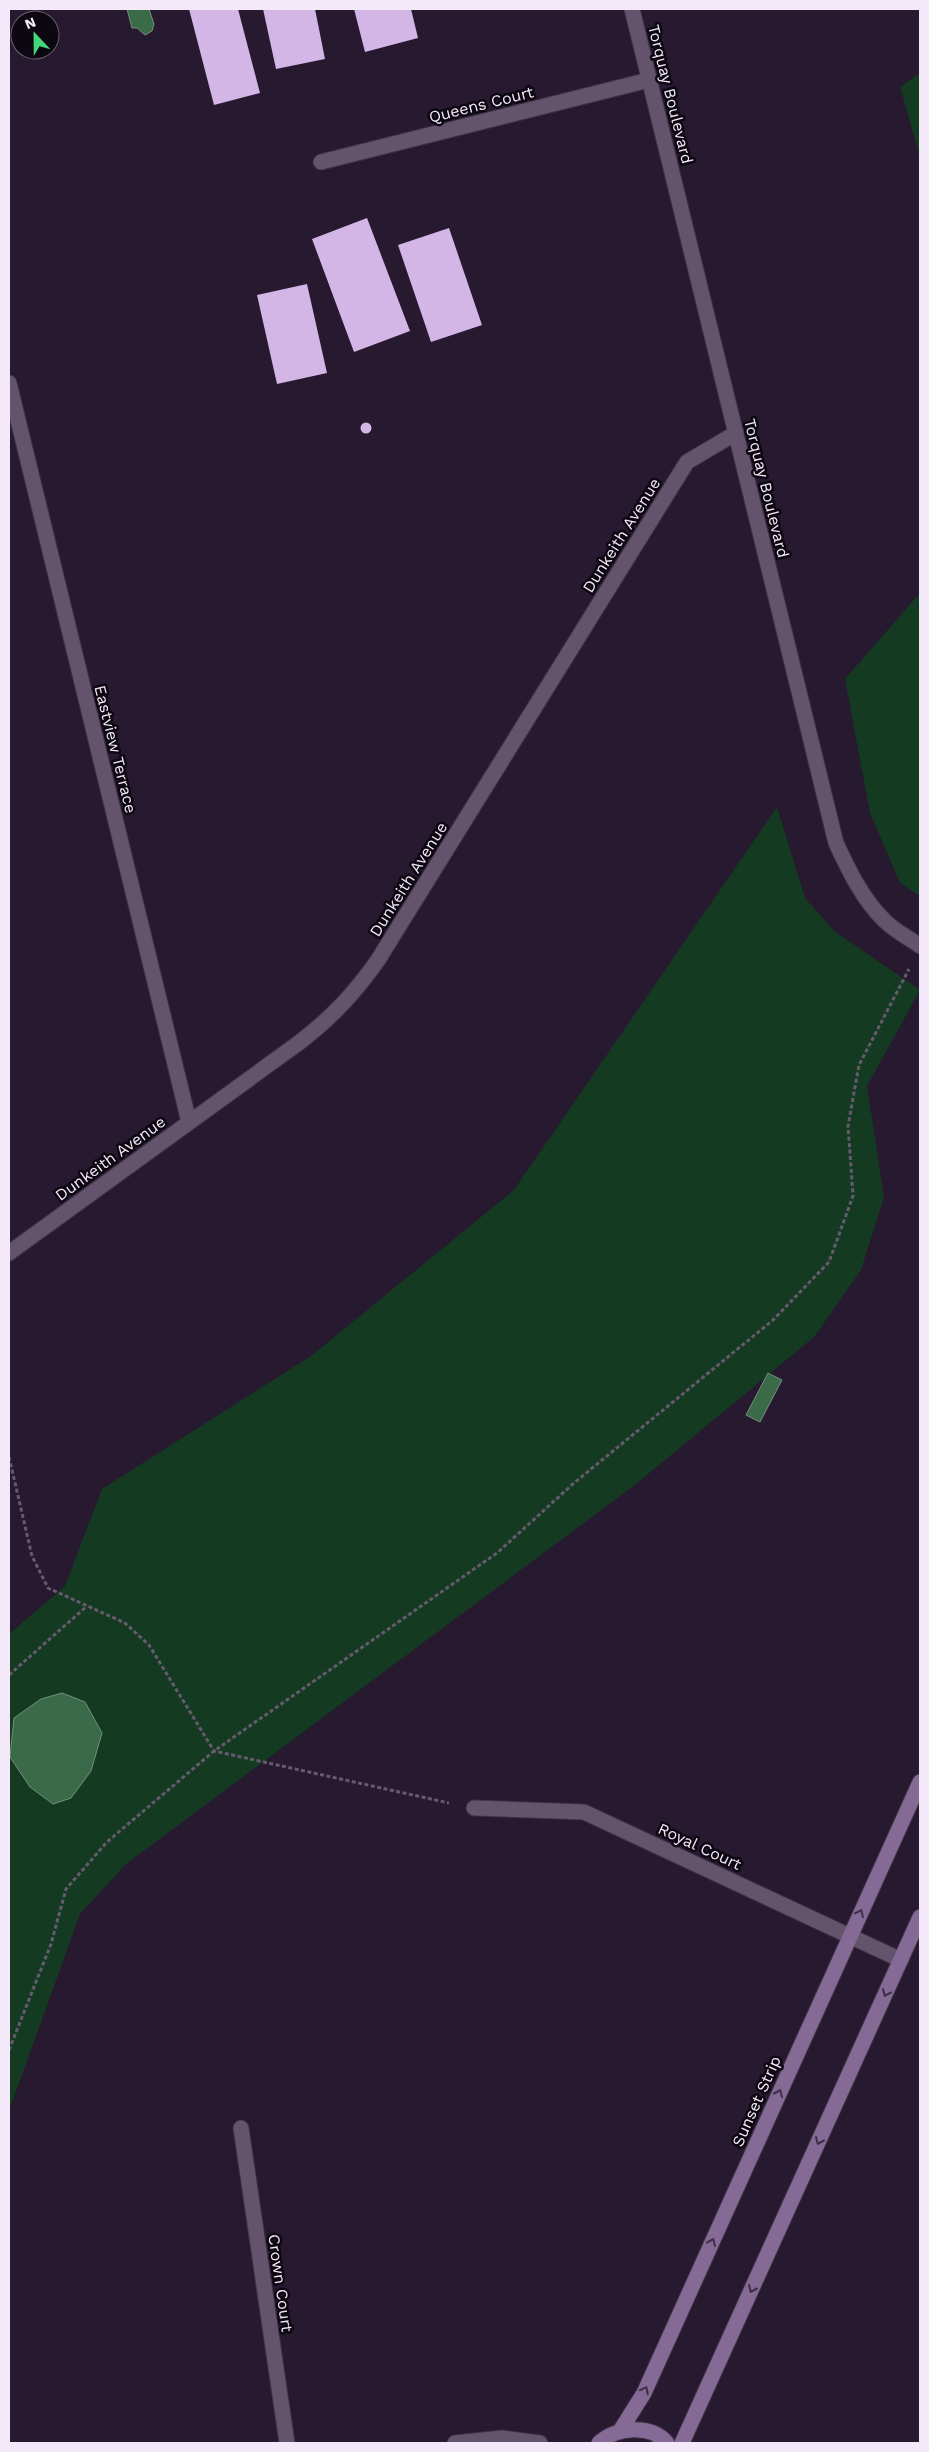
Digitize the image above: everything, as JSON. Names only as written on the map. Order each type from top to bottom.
[{"type":"street","name":"Torquay Boulevard","points":[[632,9],[836,843],[850,872],[868,901],[886,922],[920,946]]},
{"type":"street","name":"Queens Court","points":[[321,162],[650,80]]},
{"type":"street","name":"Eastview Terrace","points":[[9,383],[189,1122]]},
{"type":"street","name":"Dunkeith Avenue","points":[[9,1253],[300,1042],[332,1016],[356,991],[383,952],[687,462],[736,433]]},
{"type":"street","name":"Sunset Strip","points":[[599,2443],[620,2431],[644,2393],[920,1782]]},
{"type":"street","name":"Royal Court","points":[[474,1808],[584,1812],[901,1960]]},
{"type":"street","points":[[682,2443],[920,1917]]},
{"type":"street","name":"Crown Court","points":[[241,2128],[287,2443]]},
{"type":"street","points":[[620,2431],[636,2430],[651,2433],[667,2443]]},
{"type":"street","points":[[455,2443],[502,2438],[540,2443]]},
{"type":"path","points":[[9,2050],[50,1944],[66,1889],[107,1842],[214,1751],[497,1553],[574,1483],[773,1320],[830,1262],[854,1196],[848,1126],[859,1065],[912,964]]},
{"type":"path","points":[[9,1457],[32,1556],[48,1588],[125,1623],[149,1645],[214,1751],[474,1808]]},
{"type":"path","points":[[9,1675],[86,1606]]},
{"type":"shaded area","points":[[127,9],[149,9],[154,24],[152,31],[145,35],[137,28],[132,28]]},
{"type":"shaded area","points":[[920,73],[920,157],[900,87]]},
{"type":"shaded area","points":[[920,593],[920,896],[900,883],[870,813],[845,679]]},
{"type":"shaded area","points":[[777,807],[805,898],[834,931],[920,990],[867,1086],[884,1197],[861,1270],[814,1337],[636,1484],[126,1864],[80,1914],[9,2111],[9,1634],[65,1586],[102,1489],[311,1356],[514,1190]]},
{"type":"shaded area","points":[[768,1373],[782,1380],[760,1422],[746,1415]]},
{"type":"shaded area","points":[[62,1693],[85,1702],[102,1733],[91,1771],[71,1798],[53,1804],[30,1787],[10,1757],[14,1718],[41,1699]]},
{"type":"building","points":[[189,9],[238,9],[260,93],[214,105]]},
{"type":"building","points":[[263,9],[315,9],[325,59],[276,69]]},
{"type":"building","points":[[354,9],[411,9],[418,38],[365,52]]},
{"type":"building","points":[[367,218],[410,331],[354,352],[312,239]]},
{"type":"building","points":[[449,228],[482,325],[431,342],[398,245]]},
{"type":"building","points":[[307,284],[327,373],[277,384],[257,295]]},
{"type":"building","points":[[366,422],[372,428],[366,434],[360,428]]}]
